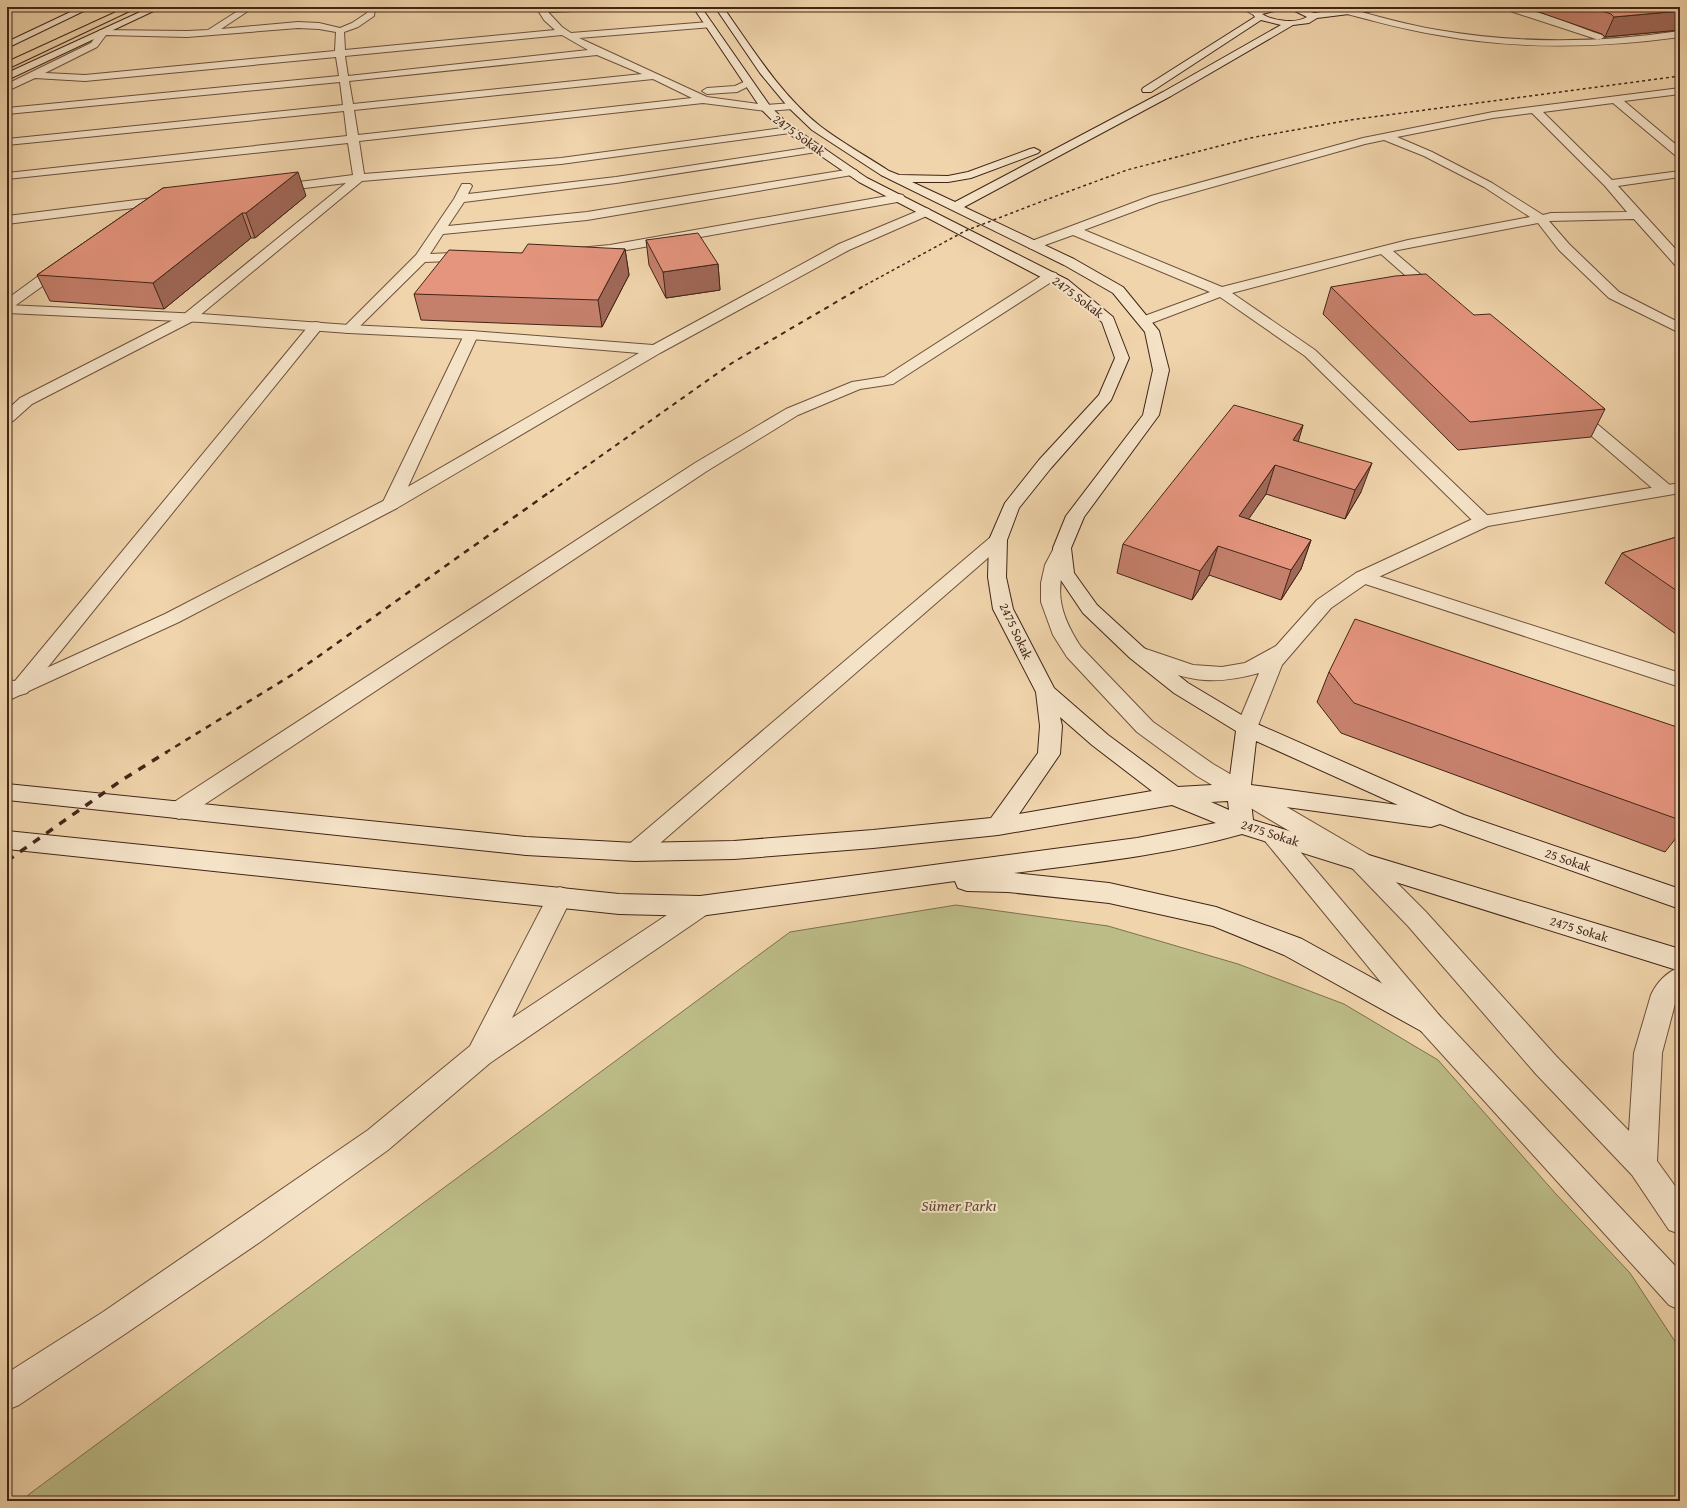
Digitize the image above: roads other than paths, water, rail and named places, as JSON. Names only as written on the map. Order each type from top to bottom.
[{"type":"main road","points":[[7,66],[134,7]]},
{"type":"main road","points":[[7,53],[98,12]]},
{"type":"street","points":[[7,45],[88,7]]},
{"type":"street","points":[[7,77],[158,7]]},
{"type":"street","points":[[208,33],[250,7]]},
{"type":"street","points":[[103,32],[187,34],[298,25],[326,27],[340,31],[355,25],[371,14],[371,7]]},
{"type":"street","points":[[540,8],[601,7]]},
{"type":"street","name":"2475 Sokak","points":[[697,7],[766,108],[787,127],[852,172],[925,212],[1063,283],[1108,320],[1122,358],[1106,396],[1045,464],[1011,508],[998,540],[997,577],[1003,609],[1046,692],[1100,740],[1174,796],[1242,825],[1680,960]]},
{"type":"street","name":"2475 Sokak","points":[[719,7],[764,71],[808,122],[840,145],[892,177],[1070,262],[1118,290],[1152,331],[1162,370],[1151,414],[1075,516],[1062,548],[1065,573],[1090,609],[1137,653],[1181,688],[1247,728],[1456,821]]},
{"type":"street","points":[[1244,7],[1273,21],[1291,23],[1311,20],[1312,12]]},
{"type":"street","points":[[1140,94],[1259,15],[1258,12],[1261,10],[1276,7],[1312,12],[1346,11],[1381,7]]},
{"type":"street","points":[[1507,7],[1613,42]]},
{"type":"street","points":[[540,8],[553,24],[598,52],[654,76],[736,115]]},
{"type":"street","points":[[1346,11],[1397,24],[1451,35],[1554,43],[1613,42],[1680,34]]},
{"type":"street","points":[[955,207],[1167,94],[1291,23]]},
{"type":"street","points":[[32,75],[85,78],[340,53],[567,34],[709,25]]},
{"type":"street","points":[[340,31],[340,53],[343,80],[359,178]]},
{"type":"street","points":[[7,88],[94,45],[103,32]]},
{"type":"street","points":[[7,111],[343,80],[598,52]]},
{"type":"street","points":[[7,142],[654,76]]},
{"type":"street","points":[[70,87],[85,78]]},
{"type":"street","points":[[679,88],[698,91],[722,91],[737,89],[748,83]]},
{"type":"street","points":[[1034,245],[1155,199],[1363,141],[1493,115],[1680,91]]},
{"type":"street","points":[[1615,99],[1680,154]]},
{"type":"street","points":[[7,104],[20,100]]},
{"type":"street","points":[[7,176],[703,100],[766,108],[793,106]]},
{"type":"street","points":[[1535,110],[1609,184],[1680,262]]},
{"type":"street","points":[[259,190],[359,178],[561,161],[787,127],[808,122]]},
{"type":"street","points":[[768,123],[787,127]]},
{"type":"street","points":[[1386,137],[1428,154],[1488,185],[1541,219],[1564,247],[1614,295],[1680,329]]},
{"type":"street","points":[[892,177],[948,179],[971,175],[1045,146]]},
{"type":"street","points":[[460,198],[616,180],[819,149]]},
{"type":"street","points":[[349,329],[421,258],[460,198],[473,168]]},
{"type":"street","points":[[439,231],[588,216],[852,172]]},
{"type":"street","points":[[1609,184],[1680,174]]},
{"type":"street","points":[[7,418],[26,401],[188,318],[359,178]]},
{"type":"street","points":[[572,251],[610,249],[899,198]]},
{"type":"street","points":[[7,220],[182,199]]},
{"type":"street","points":[[133,216],[152,202]]},
{"type":"street","points":[[11,690],[172,618],[391,504],[655,350],[844,248],[925,212]]},
{"type":"street","points":[[1144,321],[1235,287],[1384,250],[1551,217],[1637,215]]},
{"type":"street","points":[[588,216],[610,249]]},
{"type":"street","points":[[1072,230],[1222,292],[1310,352],[1483,521]]},
{"type":"street","points":[[1384,250],[1450,307]]},
{"type":"street","points":[[7,305],[76,256]]},
{"type":"street","points":[[421,258],[488,256]]},
{"type":"street","points":[[179,810],[701,467],[792,412],[857,385],[888,381],[1051,276]]},
{"type":"street","points":[[7,309],[471,335],[655,350]]},
{"type":"street","points":[[7,704],[11,690],[316,326]]},
{"type":"street","points":[[391,504],[471,335]]},
{"type":"street","points":[[7,398],[26,401]]},
{"type":"street","points":[[1563,404],[1673,489]]},
{"type":"street","points":[[7,840],[619,904],[700,906],[1137,847],[1210,834],[1242,825],[1239,792],[1247,728],[1273,663],[1324,604],[1363,577],[1483,521],[1673,489]]},
{"type":"street","points":[[1062,548],[1054,565],[1050,583],[1051,602],[1063,635],[1074,652],[1145,727],[1205,770],[1239,792],[1361,862],[1417,919],[1546,1065],[1642,1165],[1680,1219]]},
{"type":"street","points":[[1363,577],[1680,680]]},
{"type":"street","points":[[1137,653],[1172,668],[1214,676],[1231,674],[1253,668],[1284,649]]},
{"type":"street","points":[[998,826],[1049,754],[1050,726],[1046,692]]},
{"type":"street","points":[[8,791],[526,846],[635,852],[734,850],[873,839],[998,826],[1174,796],[1239,792],[1456,821]]},
{"type":"street","name":"25 Sokak","points":[[1456,821],[1680,899]]},
{"type":"street","points":[[1273,835],[1430,1023],[1680,1294]]},
{"type":"street","points":[[908,878],[1008,882],[1108,893],[1216,917],[1293,947],[1430,1023]]},
{"type":"street","points":[[480,1054],[560,897]]},
{"type":"street","points":[[7,1393],[114,1323],[249,1231],[371,1144],[480,1054],[700,906]]},
{"type":"street","points":[[1642,1165],[1648,1053],[1664,995],[1680,978]]},
{"type":"lane","points":[[635,852],[998,540]]},
{"type":"railway","points":[[860,288],[965,231],[1048,199],[1127,170],[1250,138],[1350,120],[1680,76]]},
{"type":"railway","points":[[550,492],[732,363],[862,287]]},
{"type":"railway","points":[[165,753],[295,673],[551,491]]},
{"type":"railway","points":[[7,861],[122,780],[167,752]]},
{"type":"park label","name":"Sümer Parkı","points":[[959,1205]]}]
